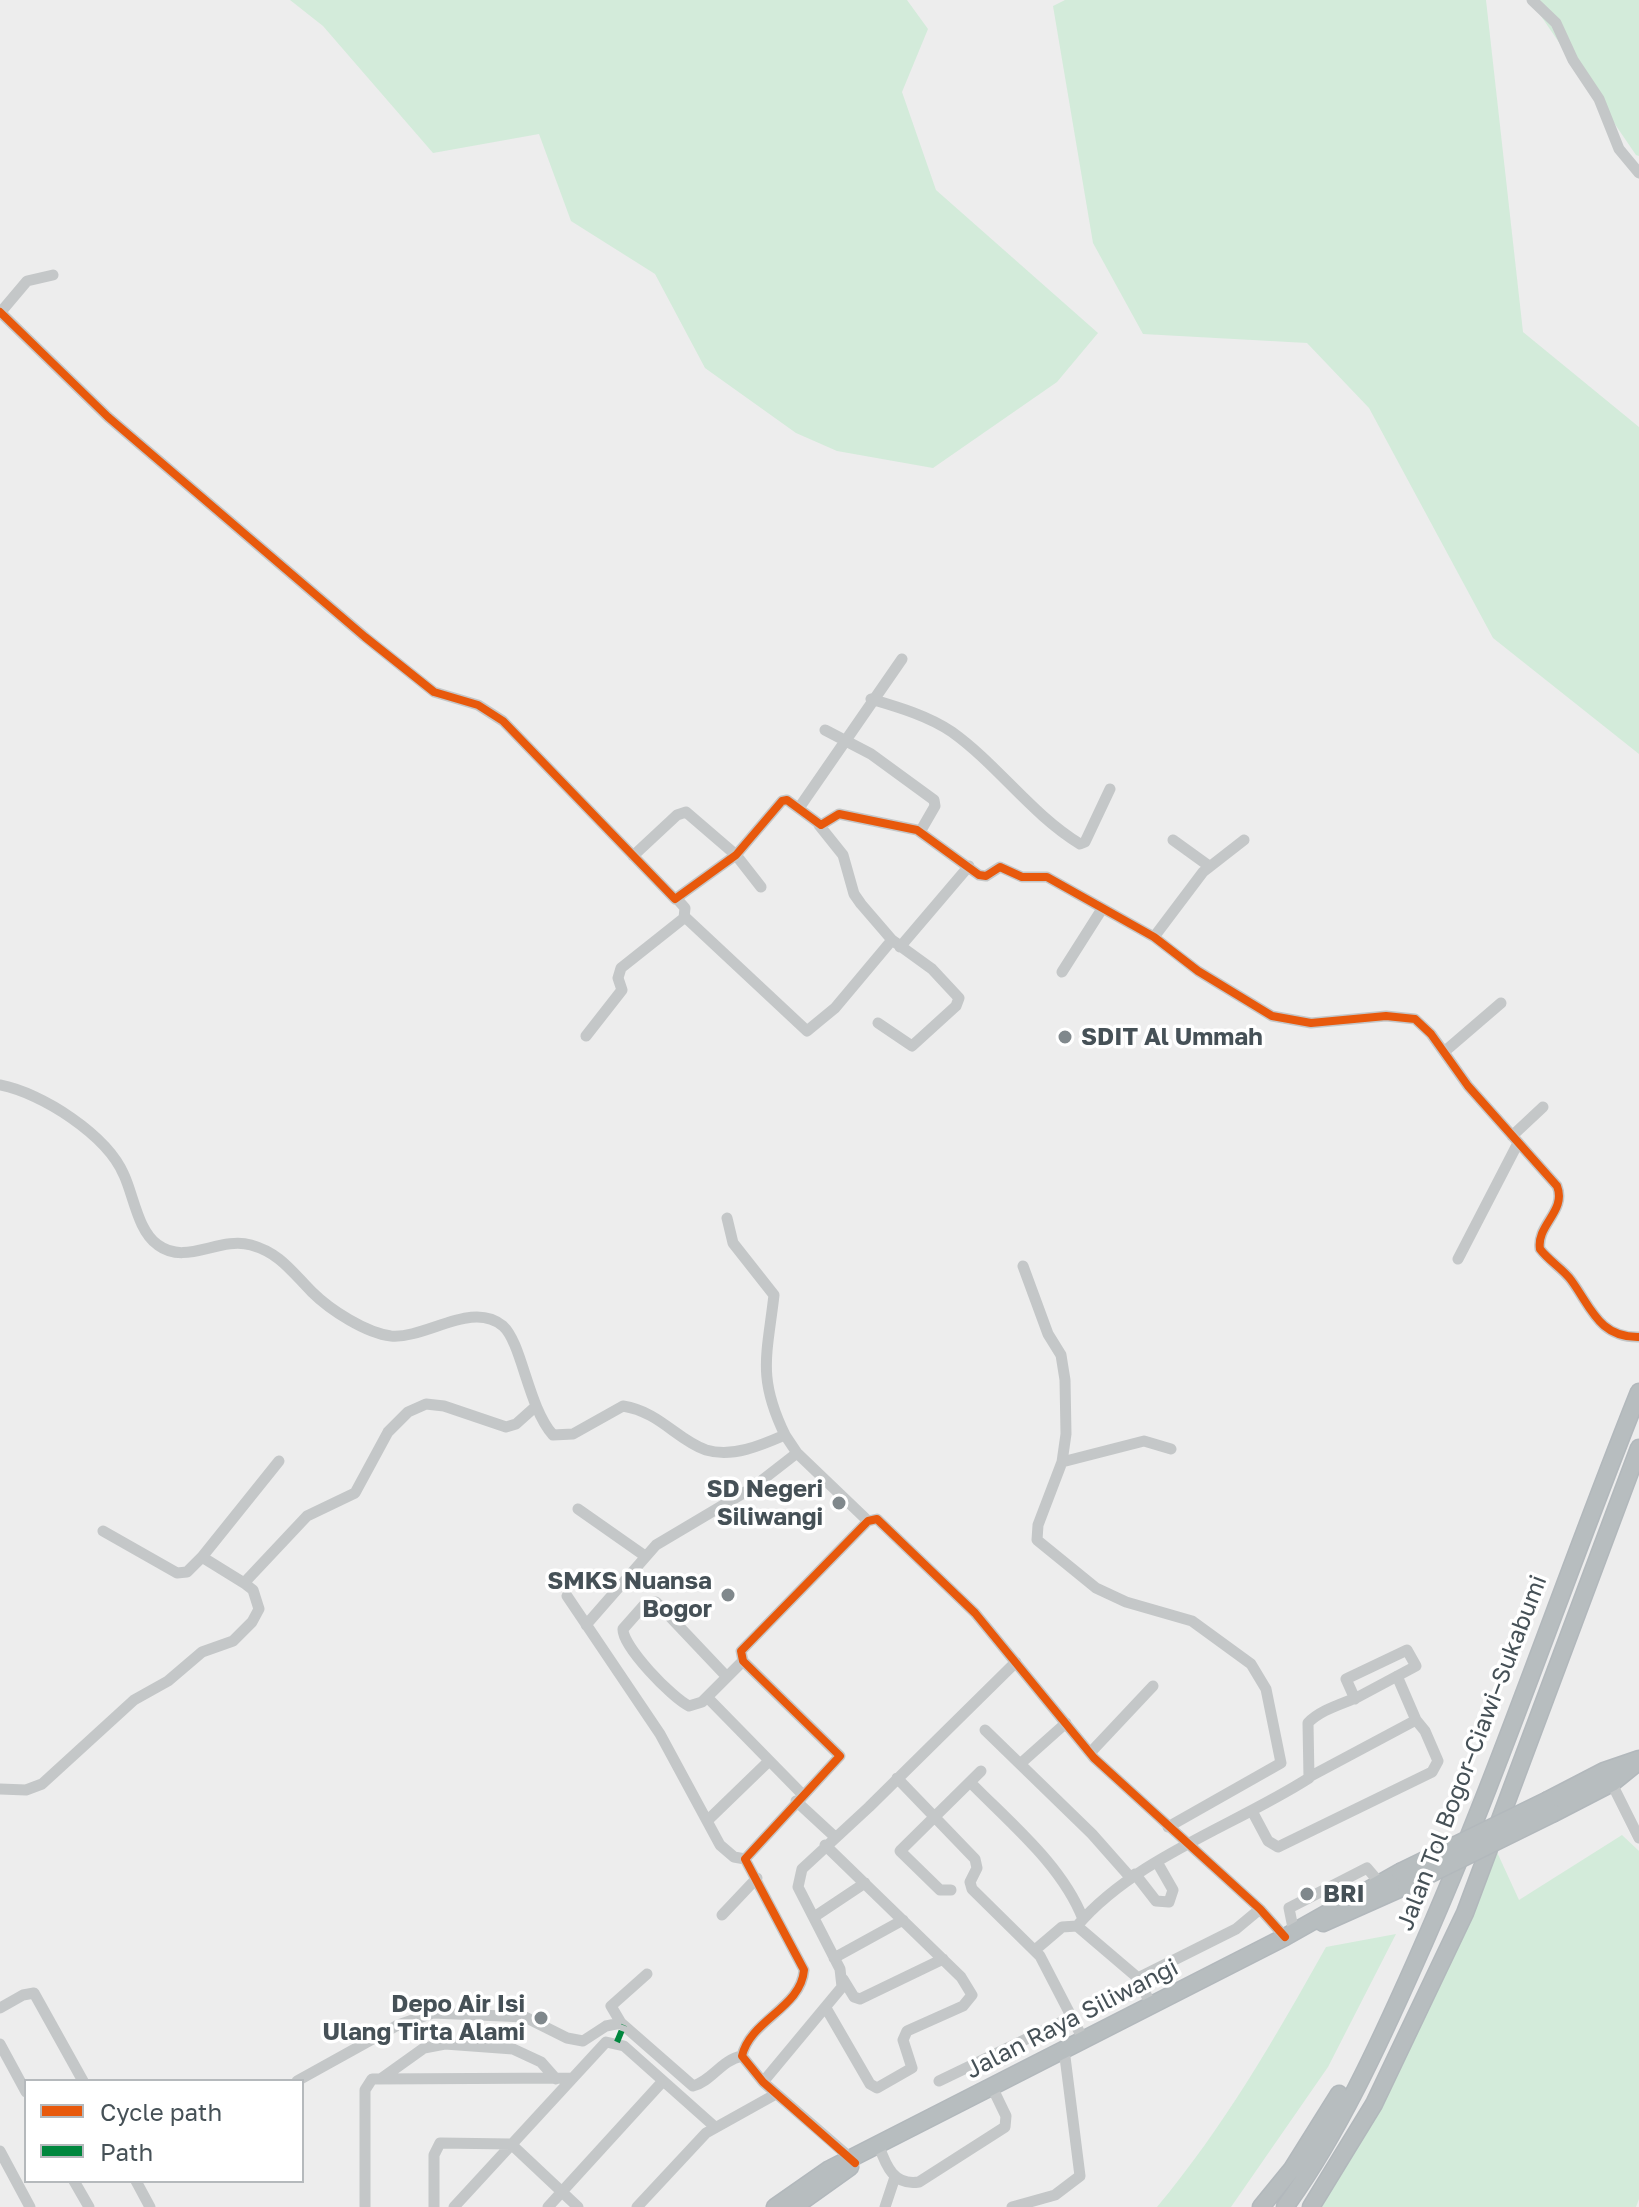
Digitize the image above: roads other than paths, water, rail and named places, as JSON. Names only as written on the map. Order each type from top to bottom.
[{"type":"highway","name":"Jalan Tol Bogor–Ciawi–Sukabumi","points":[[1285,2207],[1381,2041],[1477,1820],[1582,1532],[1639,1392]]},
{"type":"highway","name":"Jalan Tol Bogor–Ciawi–Sukabumi","points":[[1311,2207],[1374,2104],[1465,1913],[1601,1541],[1639,1448]]},
{"type":"highway","name":"Jalan Raya Siliwangi","points":[[775,2207],[811,2180],[1083,2039],[1551,1807],[1639,1760]]},
{"type":"highway","name":"Jalan Raya Siliwangi","points":[[1295,1932],[1379,1882],[1403,1879]]},
{"type":"highway","points":[[1261,2207],[1292,2169],[1358,2060],[1381,2041]]},
{"type":"highway","name":"Jalan Raya Siliwangi","points":[[794,2207],[856,2159]]},
{"type":"street","points":[[1532,0],[1556,23],[1573,60],[1599,99],[1619,149],[1639,173]]},
{"type":"street","points":[[53,275],[27,281],[0,312],[108,417],[365,637],[434,692],[478,705],[503,721],[678,900],[685,908],[685,917],[807,1031],[835,1008],[969,866]]},
{"type":"street","points":[[799,808],[848,742],[871,699],[902,659]]},
{"type":"street","points":[[871,699],[900,707],[951,731],[1028,803],[1080,844],[1085,842],[1110,789]]},
{"type":"street","points":[[825,730],[888,766],[935,801],[920,832]]},
{"type":"street","points":[[678,900],[736,855],[782,801],[789,801],[819,825],[843,855],[857,900],[896,944],[932,969],[959,1001],[915,1045],[907,1044],[878,1023]]},
{"type":"street","points":[[633,856],[677,815],[686,812],[736,855],[761,887]]},
{"type":"street","points":[[819,825],[839,814],[920,832],[984,876],[1000,867],[1022,877],[1043,875],[1154,937],[1198,971],[1272,1016],[1311,1023],[1409,1017],[1424,1026],[1515,1140],[1554,1180],[1560,1192],[1559,1205],[1540,1239],[1540,1249],[1570,1279],[1599,1323],[1622,1336],[1639,1337]]},
{"type":"street","points":[[1173,840],[1209,866]]},
{"type":"street","points":[[1154,937],[1209,866],[1244,840]]},
{"type":"street","points":[[1062,972],[1102,909]]},
{"type":"street","points":[[586,1036],[621,993],[621,968],[685,917]]},
{"type":"street","points":[[1444,1052],[1501,1003]]},
{"type":"street","points":[[0,1085],[49,1103],[105,1147],[123,1172],[146,1232],[161,1248],[182,1254],[231,1242],[261,1248],[288,1264],[321,1300],[386,1335],[405,1335],[465,1319],[497,1322],[510,1335],[535,1407],[550,1432],[557,1437],[573,1434],[623,1406],[654,1417],[710,1451],[747,1450],[785,1435]]},
{"type":"street","points":[[1458,1259],[1515,1140],[1543,1107]]},
{"type":"street","points":[[727,1218],[733,1243],[774,1295],[764,1374],[785,1435],[797,1453],[868,1521]]},
{"type":"street","points":[[1023,1266],[1039,1312],[1064,1366],[1066,1427],[1062,1462],[1037,1530],[1040,1543],[1096,1588],[1198,1625],[1251,1664],[1266,1689],[1281,1763],[1168,1827]]},
{"type":"street","points":[[244,1583],[307,1516],[355,1493],[388,1432],[408,1412],[426,1404],[444,1406],[506,1427],[535,1407]]},
{"type":"street","points":[[1062,1462],[1144,1441],[1171,1449]]},
{"type":"street","points":[[586,1625],[645,1556],[674,1532],[752,1488],[797,1453]]},
{"type":"street","points":[[103,1531],[182,1574],[202,1557],[279,1461]]},
{"type":"street","points":[[578,1509],[645,1556]]},
{"type":"street","points":[[745,1859],[840,1756],[743,1661],[742,1648],[868,1521],[877,1519],[975,1613],[1090,1753],[1260,1909],[1295,1932]]},
{"type":"street","points":[[0,1789],[26,1790],[49,1779],[134,1700],[168,1681],[202,1652],[233,1641],[252,1622],[259,1609],[255,1595],[244,1583],[202,1557]]},
{"type":"street","points":[[567,1596],[660,1734],[725,1850],[734,1857],[745,1859],[804,1970],[803,1983],[751,2038],[742,2056]]},
{"type":"street","points":[[727,1677],[660,1605],[649,1601],[623,1629],[626,1642],[680,1701],[694,1706],[707,1697],[727,1677],[743,1661]]},
{"type":"street","points":[[1311,1776],[1308,1723],[1355,1699],[1416,1666],[1404,1644],[1346,1679],[1355,1699]]},
{"type":"street","points":[[943,1959],[860,1999],[854,1997],[797,1881],[806,1863],[1016,1662]]},
{"type":"street","points":[[1252,1811],[1268,1841],[1278,1847],[1432,1772],[1438,1761],[1397,1676]]},
{"type":"street","points":[[1090,1753],[1153,1686]]},
{"type":"street","points":[[707,1697],[769,1761],[835,1837]]},
{"type":"street","points":[[1035,1950],[1062,1927],[1080,1922],[1133,1876],[1416,1720]]},
{"type":"street","points":[[1020,1764],[1066,1723]]},
{"type":"street","points":[[985,1730],[1156,1901],[1169,1902],[1174,1897],[1173,1890],[1157,1862]]},
{"type":"street","points":[[707,1821],[769,1761]]},
{"type":"street","points":[[951,1890],[940,1890],[900,1854],[981,1771]]},
{"type":"street","points":[[1608,1777],[1639,1838]]},
{"type":"street","points":[[897,1778],[977,1862],[972,1889],[1035,1950],[1083,2039]]},
{"type":"street","points":[[970,1782],[1060,1878],[1074,1896],[1080,1922],[1138,1978],[1151,2005]]},
{"type":"street","points":[[825,1845],[969,1986],[971,1998],[963,2006],[907,2031],[903,2040],[912,2068],[886,2085],[872,2086],[826,2008]]},
{"type":"street","points":[[1295,1932],[1289,1908],[1367,1868],[1379,1882]]},
{"type":"street","points":[[722,1915],[757,1878]]},
{"type":"street","points":[[814,1917],[865,1883]]},
{"type":"street","points":[[1138,1978],[1236,1929],[1260,1909]]},
{"type":"street","points":[[834,1958],[903,1920]]},
{"type":"street","points":[[647,1974],[611,2006],[622,2024],[693,2086],[700,2084],[729,2059],[742,2056]]},
{"type":"street","points":[[763,2082],[841,1989],[843,1979]]},
{"type":"street","points":[[0,2008],[23,1995],[34,1993],[82,2079]]},
{"type":"street","points":[[301,2079],[419,2015],[525,2017],[567,2038],[583,2041],[606,2026],[622,2024]]},
{"type":"street","points":[[939,2081],[1072,2017]]},
{"type":"street","points":[[617,2042],[622,2024]]},
{"type":"street","points":[[454,2207],[601,2046],[617,2042]]},
{"type":"street","points":[[617,2042],[715,2127]]},
{"type":"street","points":[[0,2044],[24,2088]]},
{"type":"street","points":[[382,2078],[424,2048],[445,2044],[513,2049],[541,2062],[556,2079]]},
{"type":"street","points":[[1012,2207],[1055,2195],[1080,2176],[1064,2049]]},
{"type":"street","points":[[742,2056],[776,2094],[856,2159]]},
{"type":"street","points":[[365,2207],[365,2090],[372,2079],[572,2078]]},
{"type":"street","points":[[548,2207],[663,2081]]},
{"type":"street","points":[[879,2146],[895,2177],[909,2184],[919,2182],[1002,2131],[1007,2123],[1006,2116],[992,2087]]},
{"type":"street","points":[[637,2207],[706,2133],[776,2094]]},
{"type":"street","points":[[434,2207],[434,2155],[440,2143],[511,2144],[578,2207]]},
{"type":"street","points":[[0,2151],[3,2165],[30,2207]]},
{"type":"street","points":[[885,2207],[895,2177]]},
{"type":"street","points":[[75,2183],[89,2207]]},
{"type":"street","points":[[137,2183],[150,2207]]},
{"type":"place","name":"SDIT Al Ummah","points":[[1065,1037]]},
{"type":"place","name":"SD Negeri Siliwangi","points":[[839,1503]]},
{"type":"place","name":"SMKS Nuansa Bogor","points":[[728,1595]]},
{"type":"place","name":"BRI","points":[[1307,1894]]},
{"type":"place","name":"Depo Air Isi Ulang Tirta Alami","points":[[541,2018]]}]
